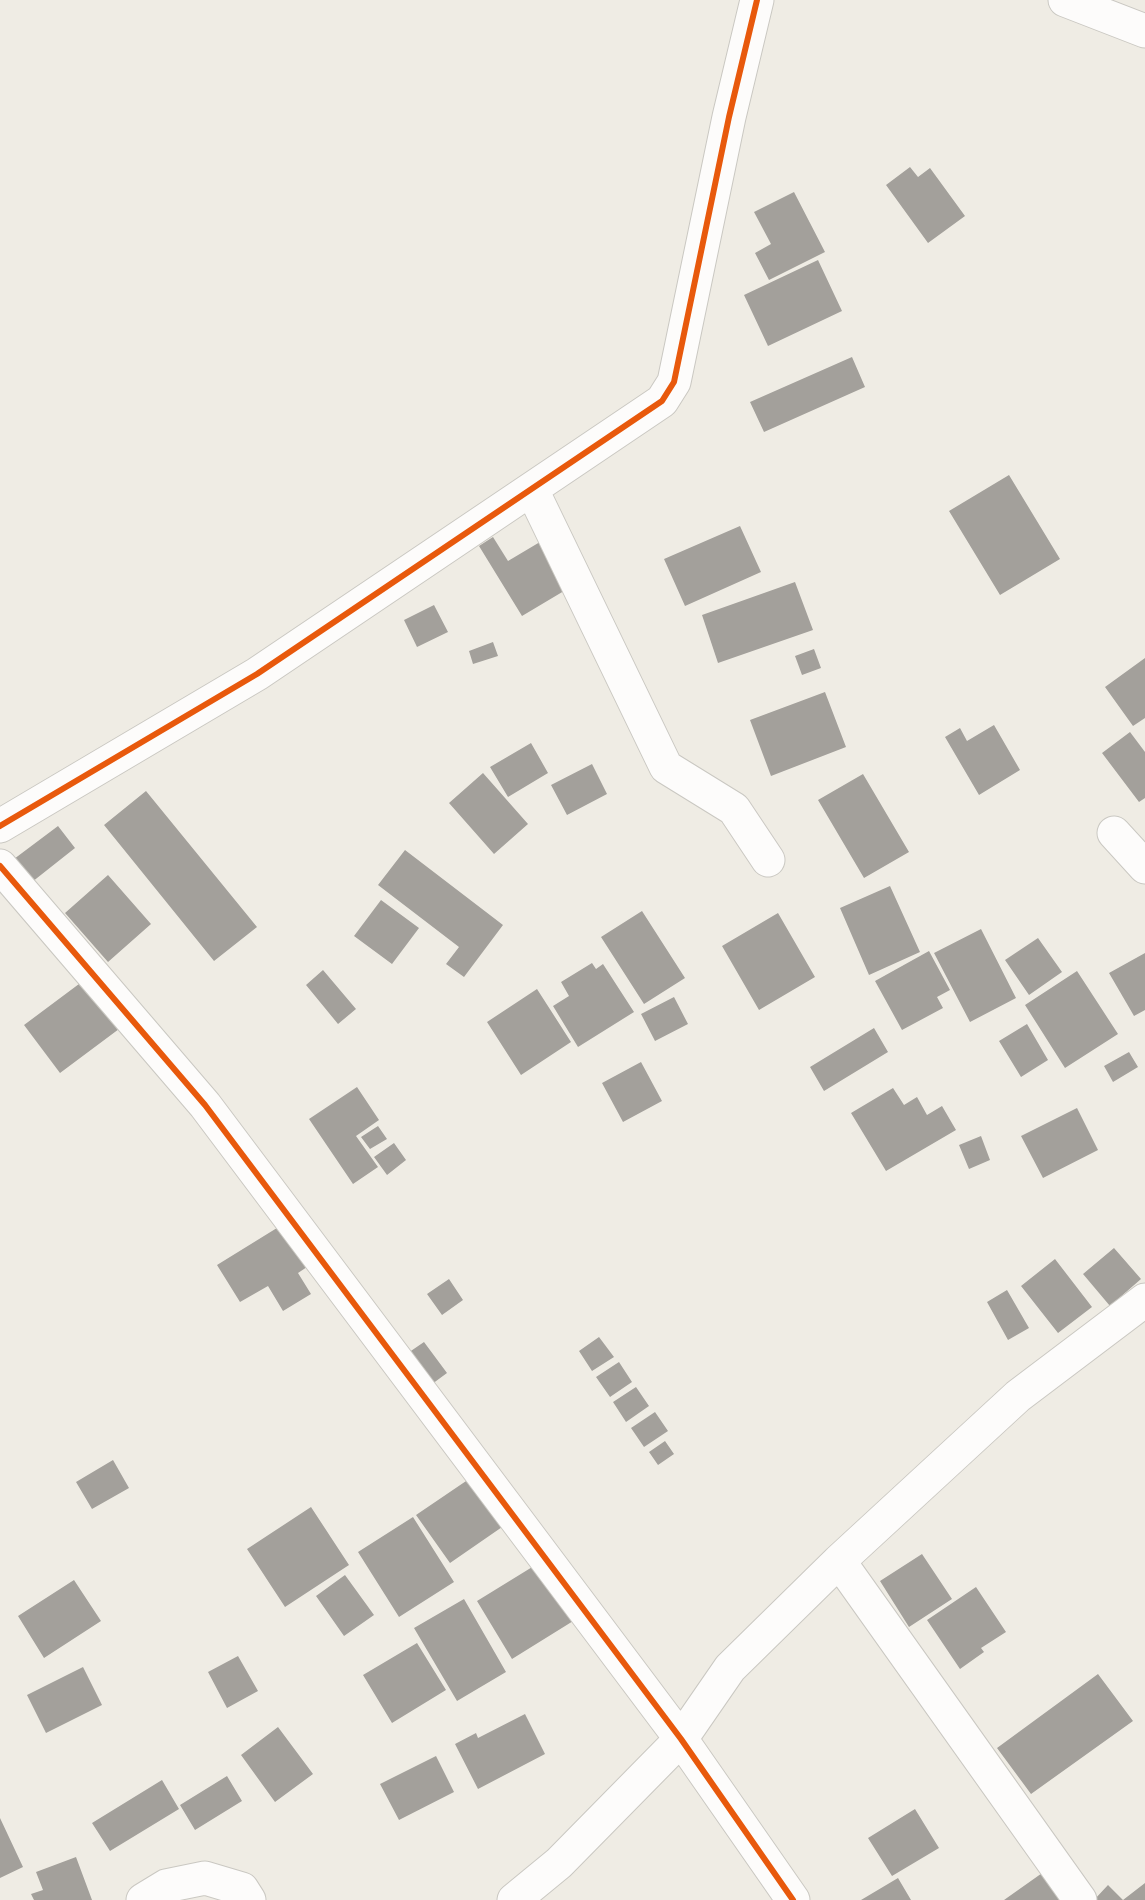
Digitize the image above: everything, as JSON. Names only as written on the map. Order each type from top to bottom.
[{"type":"main road","points":[[0,826],[257,674],[642,417],[662,401],[674,382],[729,117],[757,0]]},
{"type":"main road","points":[[1065,0],[1145,31]]},
{"type":"main road","points":[[532,490],[666,767],[734,809],[768,860]]},
{"type":"main road","points":[[1114,833],[1145,867]]},
{"type":"main road","points":[[0,866],[205,1105],[681,1739],[793,1900]]},
{"type":"main road","points":[[514,1900],[559,1863],[681,1739],[730,1668],[839,1561],[1017,1396],[1145,1300]]},
{"type":"main road","points":[[839,1561],[1080,1900]]},
{"type":"main road","points":[[143,1900],[166,1886],[205,1878],[242,1889],[249,1900]]},
{"type":"building","points":[[910,167],[918,177],[930,168],[965,216],[928,243],[886,185]]},
{"type":"building","points":[[794,192],[825,252],[769,280],[755,253],[771,244],[754,212]]},
{"type":"building","points":[[818,260],[842,311],[768,346],[744,295]]},
{"type":"building","points":[[852,357],[865,387],[764,432],[750,402]]},
{"type":"building","points":[[1009,475],[1060,559],[1000,595],[949,511]]},
{"type":"building","points":[[740,526],[761,572],[685,606],[664,559]]},
{"type":"building","points":[[493,537],[508,561],[545,539],[574,585],[522,616],[479,546]]},
{"type":"building","points":[[795,582],[813,630],[718,663],[702,615]]},
{"type":"building","points":[[434,605],[448,632],[417,647],[404,620]]},
{"type":"building","points":[[493,642],[498,656],[473,664],[469,651]]},
{"type":"building","points":[[814,649],[821,668],[802,675],[795,656]]},
{"type":"building","points":[[1145,658],[1145,718],[1133,726],[1105,687]]},
{"type":"building","points":[[825,692],[846,747],[771,776],[750,720]]},
{"type":"building","points":[[994,725],[1020,770],[979,795],[945,737],[960,728],[967,741]]},
{"type":"building","points":[[1130,732],[1145,752],[1145,798],[1139,802],[1102,753]]},
{"type":"building","points":[[531,743],[548,773],[508,797],[490,767]]},
{"type":"building","points":[[592,764],[607,794],[567,815],[551,785]]},
{"type":"building","points":[[483,773],[528,824],[494,854],[449,803]]},
{"type":"building","points":[[863,774],[909,852],[864,878],[818,800]]},
{"type":"building","points":[[146,791],[257,927],[214,961],[104,825]]},
{"type":"building","points":[[58,826],[75,848],[32,882],[14,859]]},
{"type":"building","points":[[405,850],[503,925],[464,977],[446,964],[459,947],[378,885]]},
{"type":"building","points":[[108,875],[151,924],[108,962],[65,913]]},
{"type":"building","points":[[890,886],[920,952],[869,975],[840,908]]},
{"type":"building","points":[[381,900],[419,928],[392,964],[354,936]]},
{"type":"building","points":[[642,911],[685,978],[644,1004],[601,937]]},
{"type":"building","points":[[778,913],[815,977],[759,1010],[722,946]]},
{"type":"building","points":[[981,929],[1016,998],[970,1022],[934,953]]},
{"type":"building","points":[[1038,938],[1062,972],[1029,995],[1005,960]]},
{"type":"building","points":[[929,951],[950,990],[937,997],[943,1008],[902,1030],[875,981]]},
{"type":"building","points":[[1145,953],[1145,1010],[1134,1016],[1109,973]]},
{"type":"building","points":[[592,963],[596,969],[603,964],[634,1012],[578,1047],[553,1006],[569,996],[561,982]]},
{"type":"building","points":[[323,970],[356,1009],[338,1024],[306,985]]},
{"type":"building","points":[[1077,971],[1118,1034],[1065,1068],[1025,1005]]},
{"type":"building","points":[[83,981],[119,1029],[60,1073],[24,1025]]},
{"type":"building","points":[[537,989],[571,1042],[521,1075],[487,1022]]},
{"type":"building","points":[[674,997],[688,1024],[655,1041],[641,1014]]},
{"type":"building","points":[[1027,1024],[1048,1060],[1021,1077],[999,1041]]},
{"type":"building","points":[[874,1028],[888,1052],[824,1091],[810,1067]]},
{"type":"building","points":[[1129,1052],[1138,1067],[1113,1082],[1104,1066]]},
{"type":"building","points":[[641,1062],[662,1101],[623,1122],[602,1083]]},
{"type":"building","points":[[357,1087],[379,1120],[356,1136],[378,1167],[353,1184],[309,1119]]},
{"type":"building","points":[[893,1088],[904,1105],[917,1097],[927,1115],[942,1106],[956,1130],[886,1171],[851,1113]]},
{"type":"building","points":[[1077,1108],[1098,1150],[1043,1178],[1021,1136]]},
{"type":"building","points":[[378,1126],[387,1139],[370,1149],[361,1137]]},
{"type":"building","points":[[981,1136],[990,1160],[969,1169],[959,1145]]},
{"type":"building","points":[[394,1143],[406,1160],[387,1175],[374,1157]]},
{"type":"building","points":[[285,1223],[310,1265],[298,1273],[311,1294],[283,1311],[268,1286],[240,1302],[217,1265]]},
{"type":"building","points":[[1114,1248],[1141,1279],[1110,1306],[1083,1274]]},
{"type":"building","points":[[1055,1259],[1092,1307],[1058,1333],[1021,1286]]},
{"type":"building","points":[[449,1279],[463,1300],[442,1315],[427,1294]]},
{"type":"building","points":[[1007,1290],[1029,1328],[1008,1340],[987,1302]]},
{"type":"building","points":[[599,1337],[614,1357],[592,1371],[579,1351]]},
{"type":"building","points":[[424,1342],[447,1373],[428,1387],[405,1355]]},
{"type":"building","points":[[619,1362],[632,1382],[610,1397],[596,1377]]},
{"type":"building","points":[[636,1387],[649,1406],[626,1422],[613,1402]]},
{"type":"building","points":[[655,1412],[668,1431],[644,1447],[631,1428]]},
{"type":"building","points":[[665,1441],[674,1454],[658,1465],[649,1452]]},
{"type":"building","points":[[113,1460],[129,1488],[92,1509],[76,1482]]},
{"type":"building","points":[[472,1477],[505,1525],[450,1563],[416,1515]]},
{"type":"building","points":[[311,1507],[349,1565],[285,1607],[247,1549]]},
{"type":"building","points":[[413,1517],[454,1582],[399,1617],[358,1552]]},
{"type":"building","points":[[922,1554],[952,1599],[909,1627],[880,1581]]},
{"type":"building","points":[[542,1561],[578,1618],[512,1659],[477,1601]]},
{"type":"building","points":[[345,1575],[374,1615],[344,1636],[316,1596]]},
{"type":"building","points":[[74,1580],[101,1621],[44,1658],[18,1616]]},
{"type":"building","points":[[976,1587],[1006,1632],[981,1648],[984,1652],[960,1669],[927,1620]]},
{"type":"building","points":[[464,1599],[506,1672],[457,1701],[414,1628]]},
{"type":"building","points":[[417,1643],[446,1690],[392,1723],[363,1675]]},
{"type":"building","points":[[238,1656],[258,1691],[227,1708],[208,1672]]},
{"type":"building","points":[[83,1667],[102,1705],[46,1733],[27,1695]]},
{"type":"building","points":[[1098,1674],[1133,1721],[1031,1794],[997,1748]]},
{"type":"building","points":[[525,1714],[545,1754],[478,1789],[455,1744],[476,1733],[478,1738]]},
{"type":"building","points":[[278,1727],[313,1774],[275,1802],[241,1755]]},
{"type":"building","points":[[436,1756],[454,1792],[399,1820],[380,1784]]},
{"type":"building","points":[[227,1776],[242,1801],[195,1830],[180,1805]]},
{"type":"building","points":[[162,1780],[179,1809],[110,1851],[92,1823]]},
{"type":"building","points":[[915,1809],[939,1848],[892,1876],[868,1838]]},
{"type":"building","points":[[0,1818],[23,1867],[0,1878]]},
{"type":"building","points":[[76,1857],[92,1900],[34,1900],[31,1894],[43,1890],[36,1872]]},
{"type":"building","points":[[1045,1871],[1066,1900],[1004,1900]]},
{"type":"building","points":[[898,1878],[911,1900],[861,1900]]},
{"type":"building","points":[[1145,1883],[1145,1900],[1123,1900]]},
{"type":"building","points":[[1108,1885],[1123,1900],[1094,1900]]},
{"type":"cycle path","points":[[0,826],[257,674],[662,401],[674,382],[729,117],[757,0]]},
{"type":"cycle path","points":[[0,866],[205,1105],[681,1739],[793,1900]]}]
